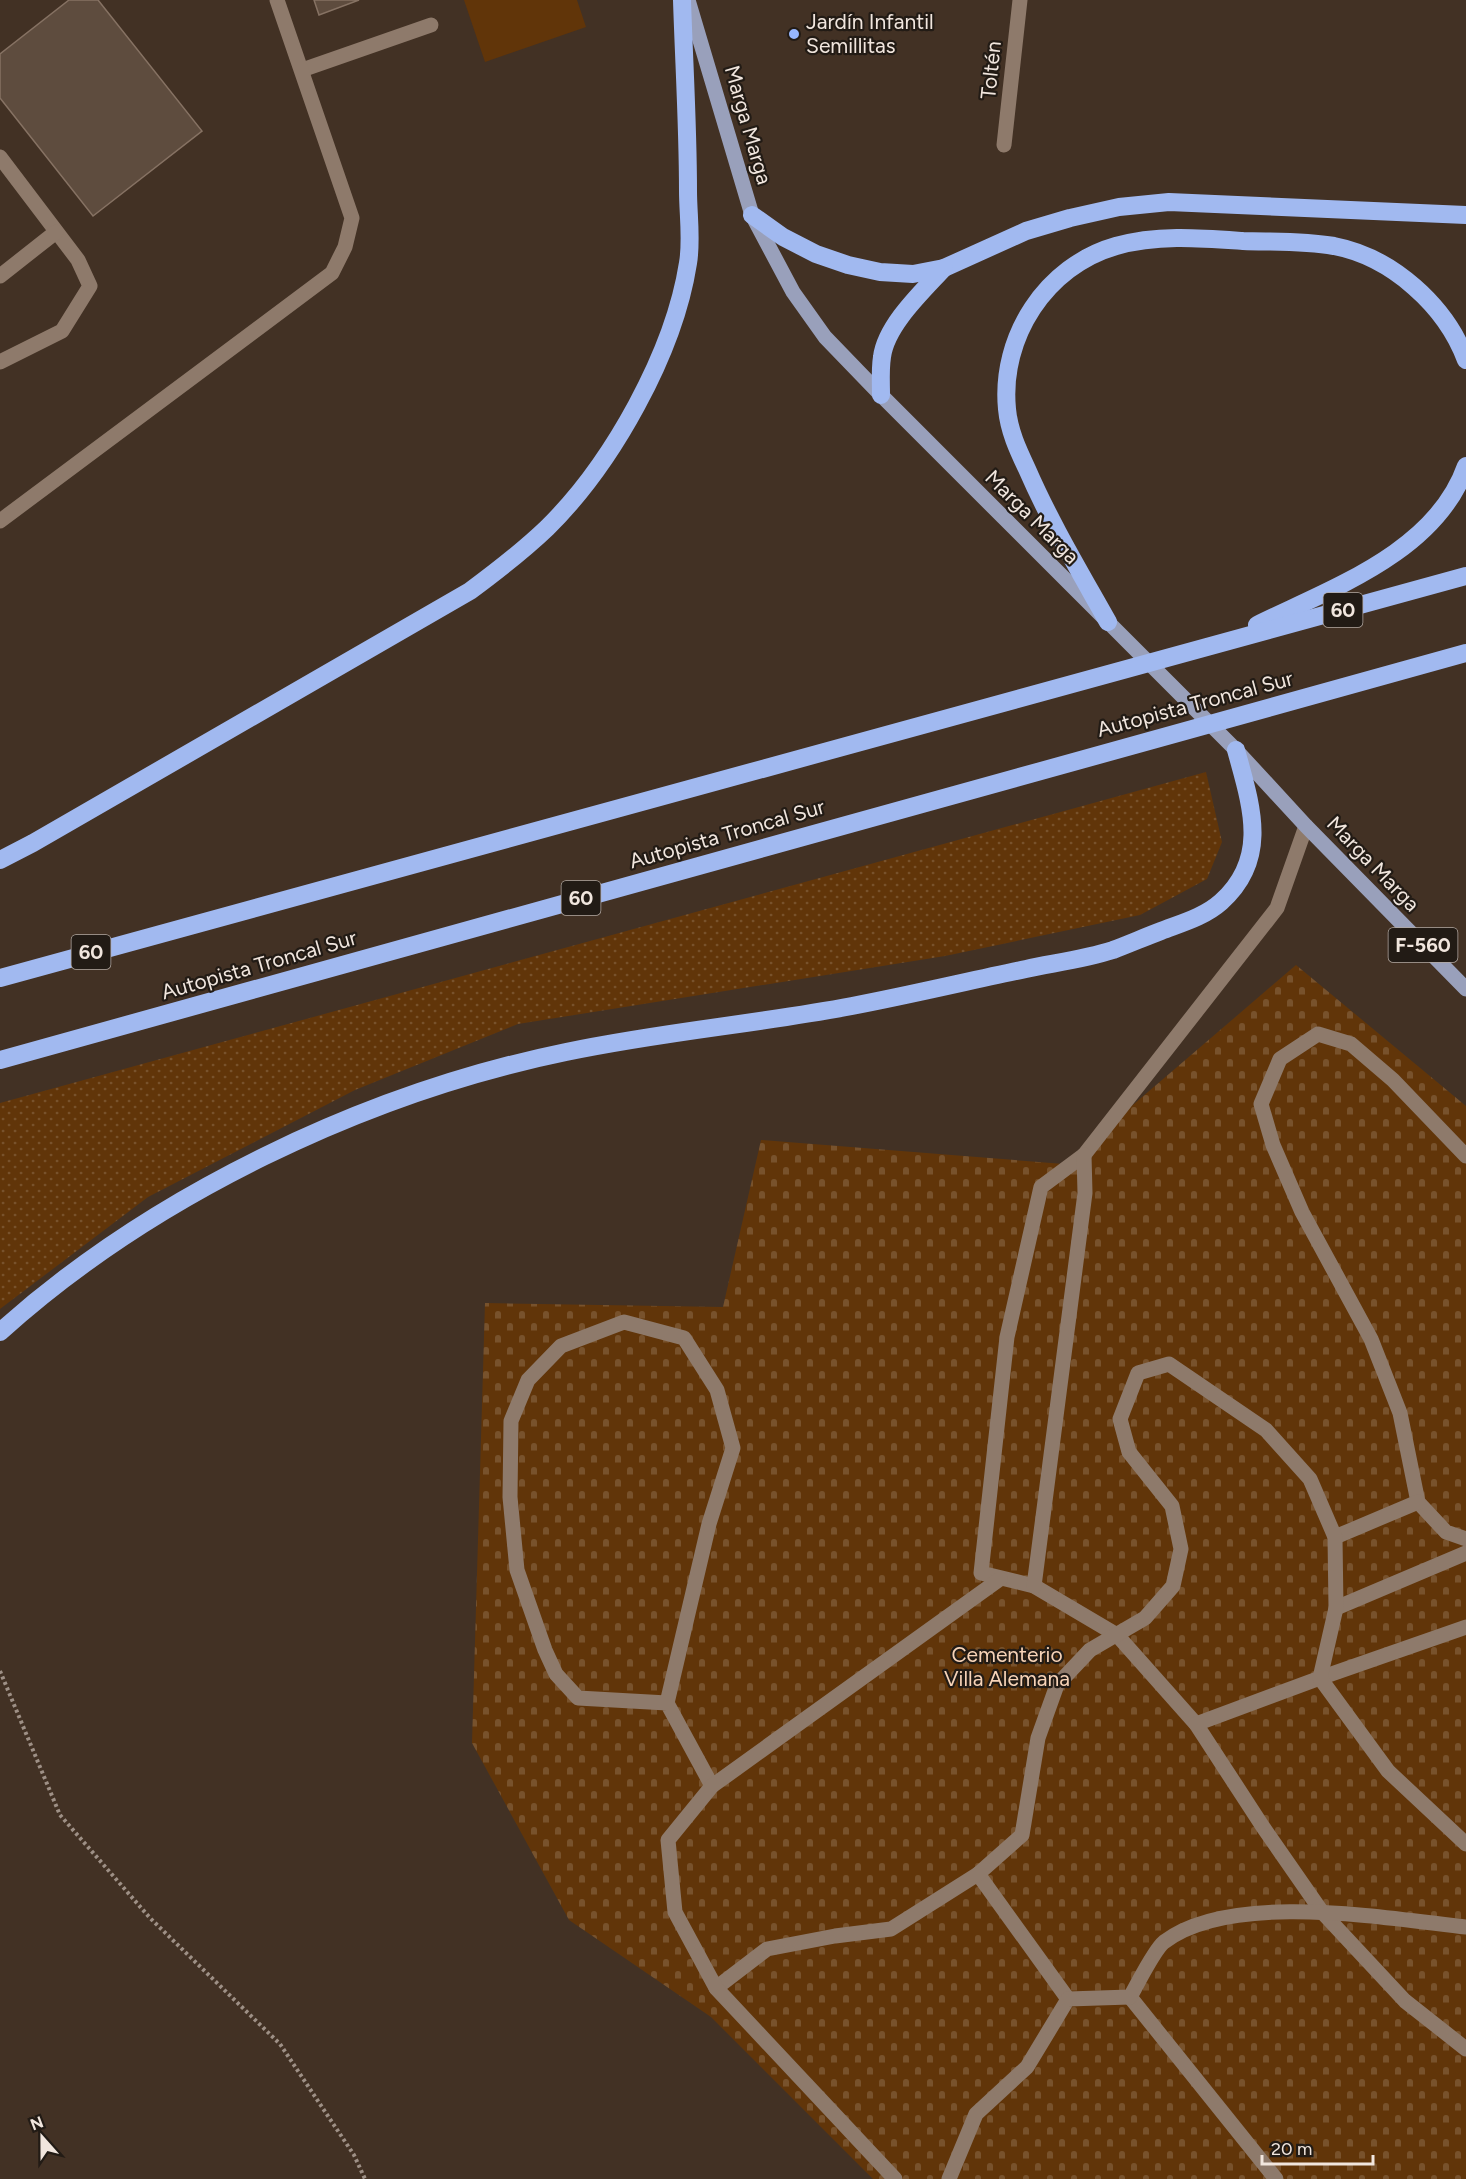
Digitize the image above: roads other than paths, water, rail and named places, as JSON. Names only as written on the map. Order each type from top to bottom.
[{"type":"highway","points":[[0,860],[44,837],[470,591],[511,561],[548,526],[582,488],[612,447],[638,404],[660,358],[689,262],[688,155],[682,0]]},
{"type":"highway","points":[[752,215],[783,237],[816,254],[879,272],[913,274],[944,268],[1026,231],[1119,207],[1169,202],[1466,215]]},
{"type":"highway","points":[[1108,622],[1042,504],[1012,436],[1007,410],[1006,384],[1019,333],[1031,310],[1047,288],[1068,270],[1091,255],[1143,240],[1198,238],[1334,246],[1378,263],[1417,290],[1447,322],[1466,360]]},
{"type":"highway","points":[[881,395],[882,355],[892,330],[908,308],[944,268]]},
{"type":"highway","points":[[1221,643],[1348,580],[1401,550],[1433,520],[1450,499],[1466,466]]},
{"type":"highway","name":"60","points":[[0,978],[1466,576]]},
{"type":"highway","name":"Autopista Troncal Sur","points":[[0,1060],[1466,653]]},
{"type":"highway","points":[[0,1332],[73,1273],[137,1229],[202,1189],[271,1153],[342,1121],[414,1094],[489,1070],[564,1052],[850,1006],[1110,951],[1191,920],[1213,907],[1232,891],[1250,859],[1254,841],[1252,807],[1236,750]]},
{"type":"main road","name":"Marga Marga","points":[[688,0],[752,215],[793,292],[825,337],[1236,750],[1379,902],[1466,989]]},
{"type":"street","points":[[0,521],[332,273],[345,247],[352,218],[277,0]]},
{"type":"street","name":"Toltén","points":[[1004,145],[1020,0]]},
{"type":"street","points":[[302,70],[431,25]]},
{"type":"street","points":[[0,157],[78,260],[90,286],[62,331],[0,362]]},
{"type":"street","points":[[0,276],[56,232]]},
{"type":"street","points":[[1306,826],[1277,908],[1084,1155],[1041,1187],[1008,1337],[981,1573],[1034,1586],[1117,1635],[1196,1724],[1322,1912],[1405,2001],[1466,2049]]},
{"type":"street","points":[[1466,1156],[1393,1080],[1351,1044],[1318,1034],[1280,1059],[1261,1104],[1274,1145],[1302,1212],[1371,1339],[1400,1413],[1418,1502],[1446,1532],[1466,1539]]},
{"type":"street","points":[[1034,1586],[1085,1193],[1084,1155]]},
{"type":"street","points":[[667,1703],[578,1698],[556,1674],[545,1650],[517,1570],[510,1497],[509,1455],[511,1421],[528,1380],[561,1346],[624,1322],[684,1338],[717,1390],[733,1448],[709,1524],[667,1703],[712,1786]]},
{"type":"street","points":[[717,1988],[767,1949],[836,1936],[891,1929],[978,1874],[1022,1835],[1038,1738],[1057,1685],[1090,1650],[1145,1618],[1173,1586],[1181,1549],[1172,1506],[1130,1452],[1119,1419],[1138,1373],[1169,1364],[1266,1430],[1310,1479],[1335,1538],[1336,1608],[1320,1678],[1388,1771],[1466,1844]]},
{"type":"street","points":[[1335,1538],[1418,1502]]},
{"type":"street","points":[[1336,1608],[1466,1553]]},
{"type":"street","points":[[895,2179],[717,1988],[675,1912],[668,1840],[712,1786],[1000,1578]]},
{"type":"street","points":[[1196,1724],[1466,1627]]},
{"type":"street","points":[[978,1874],[1068,1999]]},
{"type":"street","points":[[1130,1997],[1162,1943],[1198,1924],[1238,1914],[1322,1912],[1466,1927]]},
{"type":"street","points":[[1068,1999],[1130,1997]]},
{"type":"street","points":[[1130,1997],[1276,2179]]},
{"type":"street","points":[[950,2179],[976,2114],[1027,2067],[1068,1999]]},
{"type":"place","name":"Jardín Infantil Semillitas","points":[[794,34]]},
{"type":"park label","name":"Cementerio Villa Alemana","points":[[1007,1667]]}]
